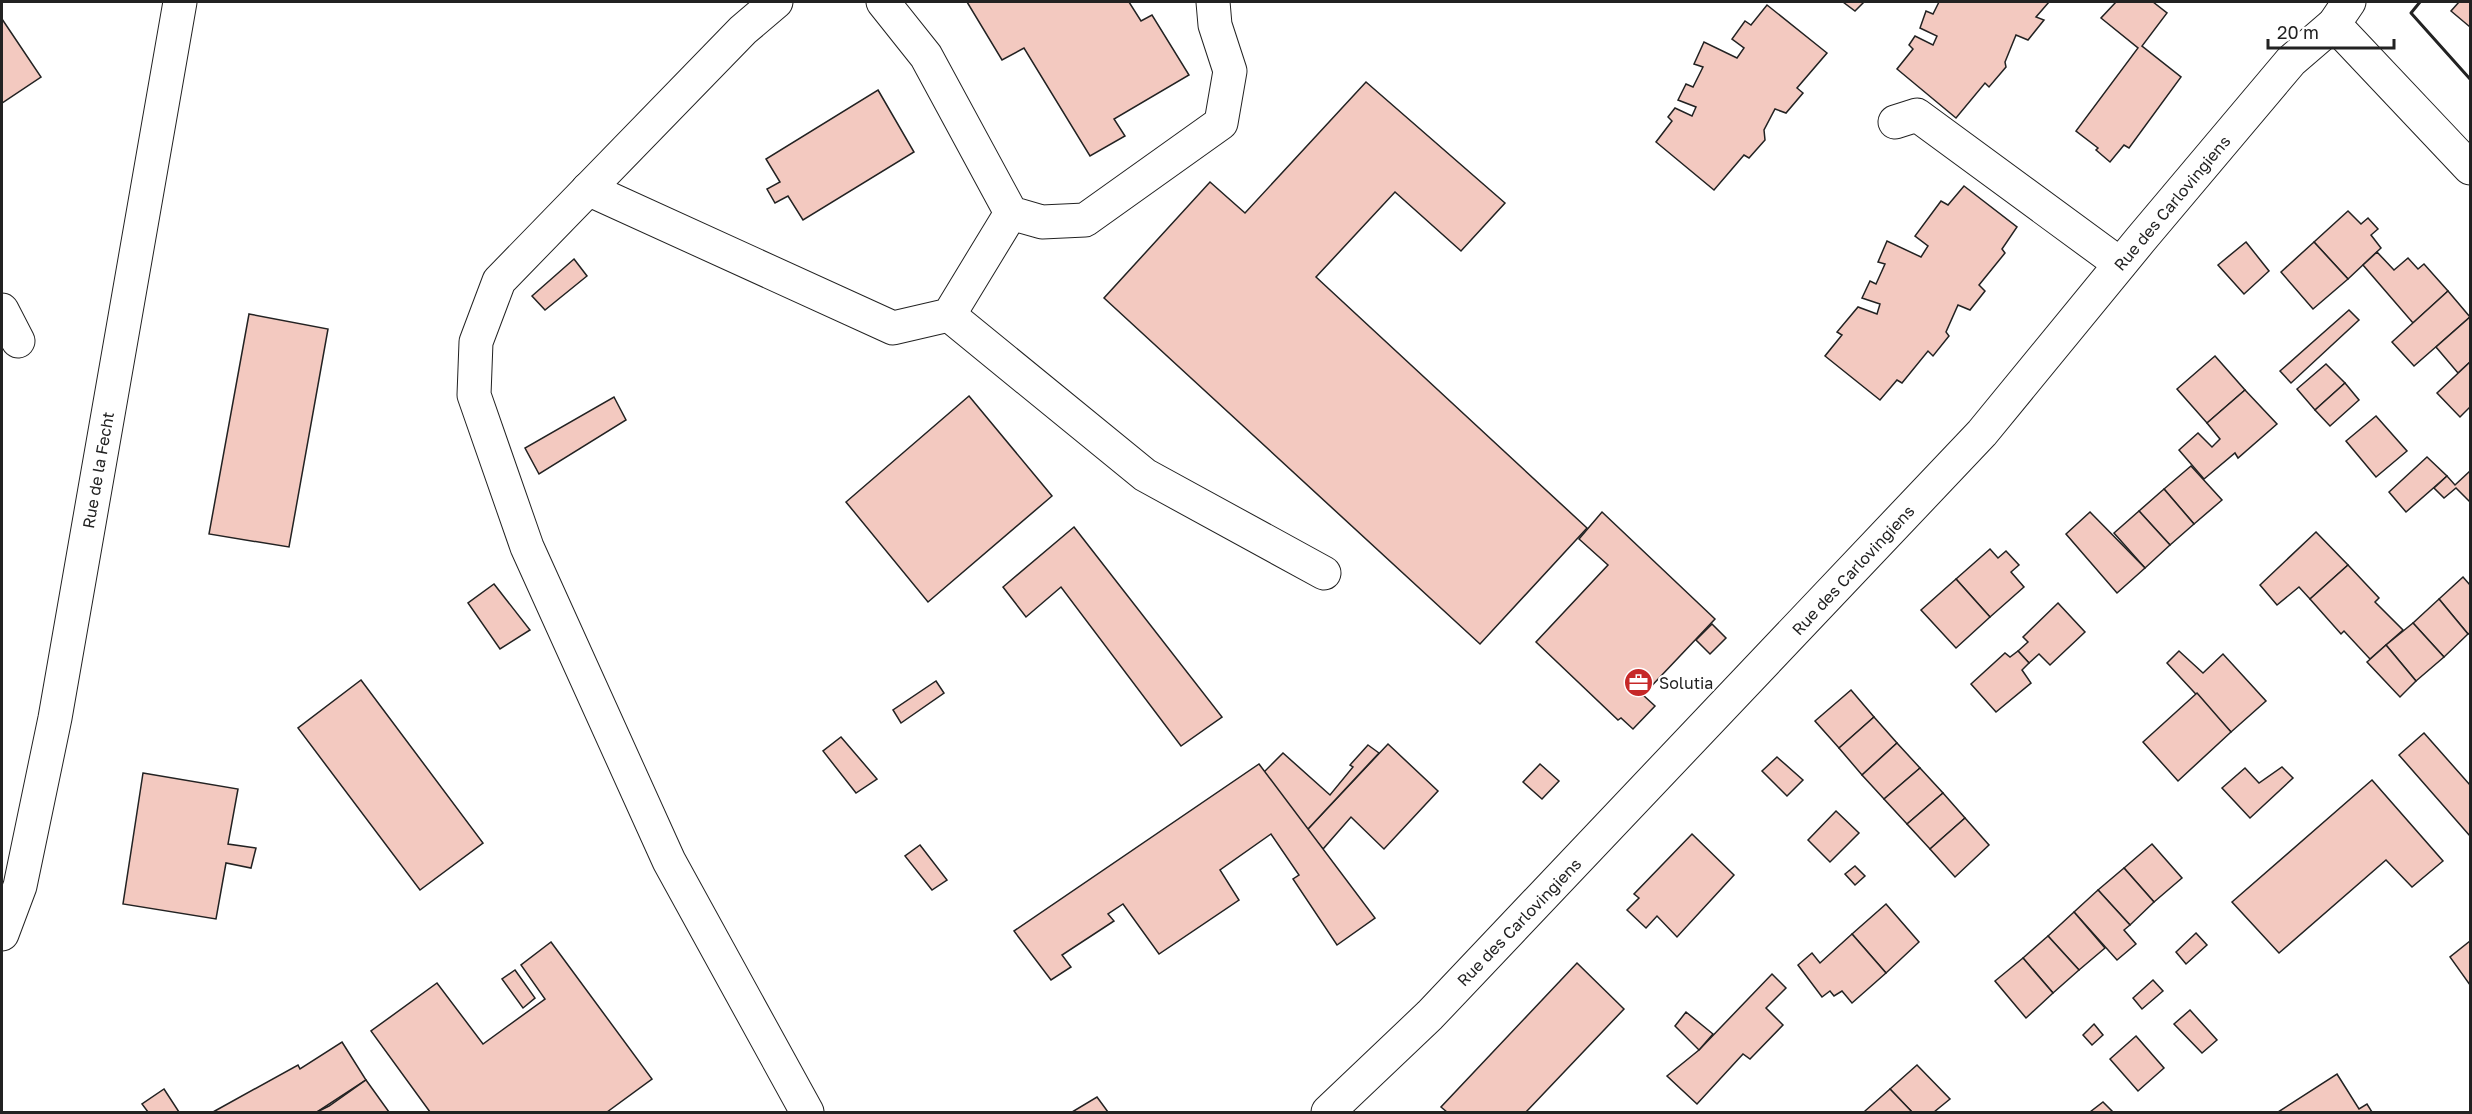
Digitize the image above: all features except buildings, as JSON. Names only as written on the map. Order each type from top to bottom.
[{"type":"street","name":"Rue de la Fecht","points":[[4,923],[20,886],[55,718],[180,2]]},
{"type":"street","points":[[776,2],[743,30],[499,281],[476,342],[474,395],[527,547],[669,861],[807,1113]]},
{"type":"street","points":[[883,2],[926,56],[1011,213],[1042,222],[1085,220],[1221,123],[1230,71],[1215,25],[1213,2]]},
{"type":"street","points":[[2342,13],[2470,168]]},
{"type":"street","name":"Rue des Carlovingiens","points":[[1328,1113],[1430,1015],[1983,433],[2120,264],[2291,61],[2342,13]]},
{"type":"street","points":[[1895,122],[1917,115],[2120,264]]},
{"type":"street","points":[[588,189],[893,328],[949,315],[1011,213]]},
{"type":"street","points":[[2,310],[18,341]]},
{"type":"street","points":[[949,315],[1145,475],[1324,573]]},
{"type":"wall","points":[[2420,2],[2411,13],[2470,79]]},
{"type":"place","name":"Solutia","points":[[1638,683]]}]
